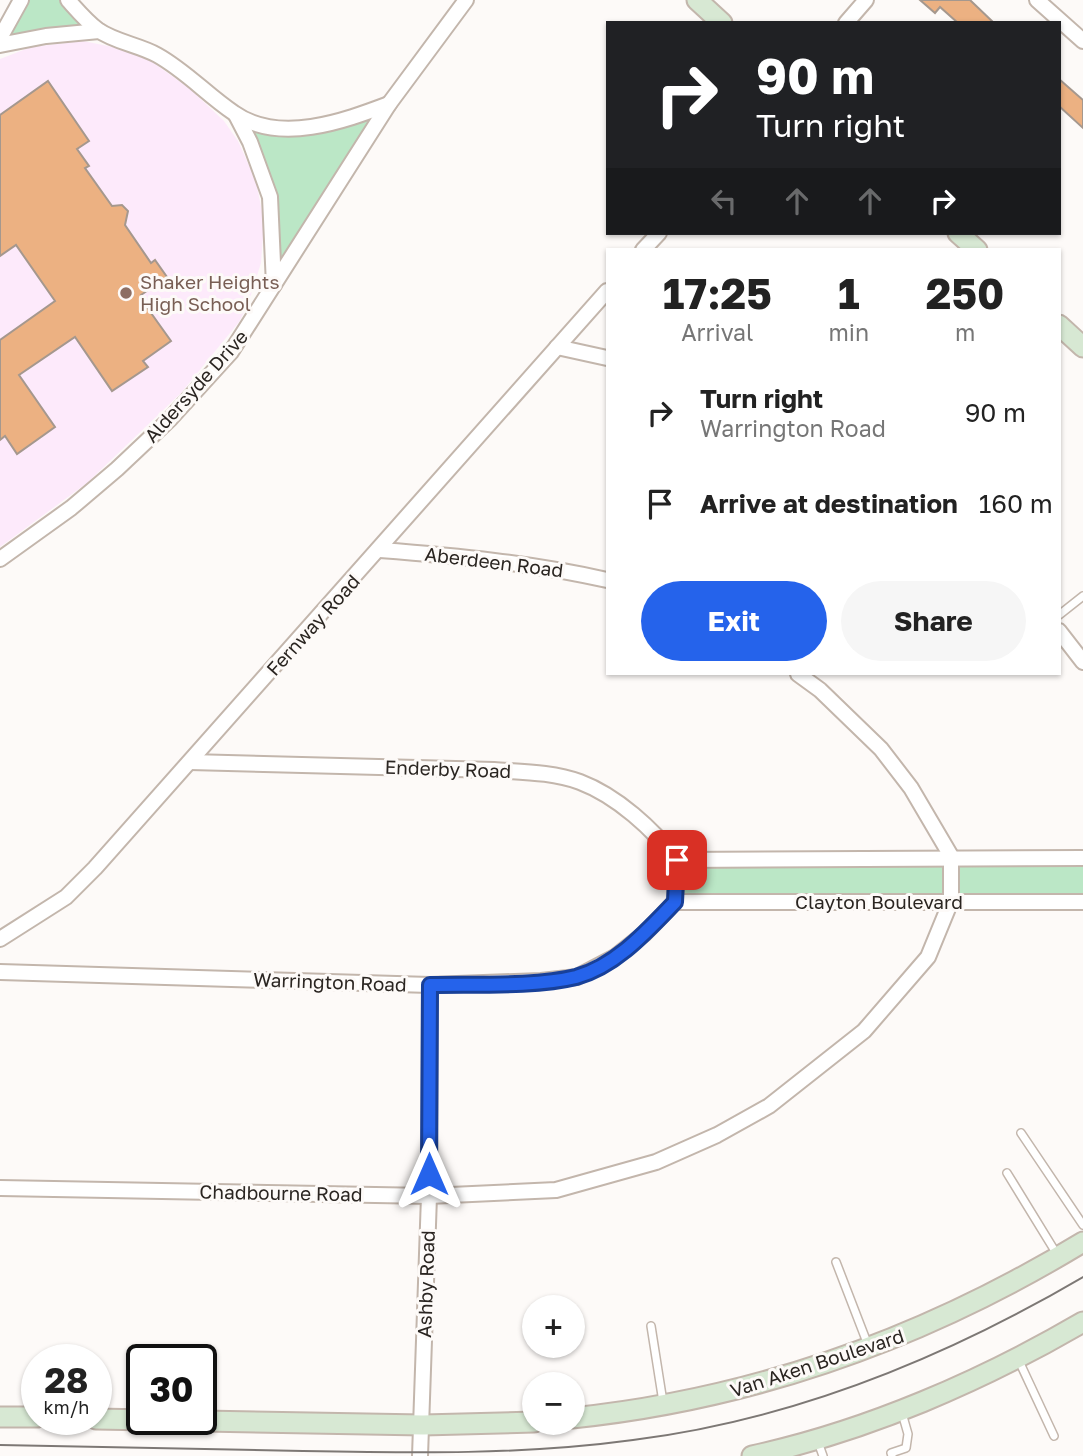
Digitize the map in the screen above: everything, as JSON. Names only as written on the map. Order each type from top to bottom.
[{"type":"main road","points":[[697,0],[720,21]]},
{"type":"main road","points":[[960,235],[975,248]]},
{"type":"main road","points":[[1061,327],[1083,347]]},
{"type":"main road","name":"Van Aken Boulevard","points":[[585,1416],[663,1406],[763,1383],[870,1349],[968,1306],[1083,1242]]},
{"type":"main road","points":[[752,1456],[817,1447],[1017,1357],[1082,1324]]},
{"type":"main road","points":[[0,1417],[21,1417]]},
{"type":"main road","points":[[112,1419],[423,1425],[522,1422]]},
{"type":"street","points":[[0,38],[21,0]]},
{"type":"street","points":[[68,0],[99,31],[136,45],[182,70],[236,115],[265,124],[305,127],[325,125],[389,104]]},
{"type":"street","name":"Aldersyde Drive","points":[[0,559],[71,508],[170,419],[231,352],[389,104],[466,0]]},
{"type":"street","points":[[848,21],[866,0]]},
{"type":"street","points":[[1037,0],[1061,21]]},
{"type":"street","points":[[1061,21],[1083,41]]},
{"type":"street","points":[[0,45],[46,36],[99,31]]},
{"type":"street","points":[[236,115],[250,142],[270,197],[274,286]]},
{"type":"street","points":[[645,248],[657,235]]},
{"type":"street","name":"Fernway Road","points":[[0,940],[66,897],[380,550],[606,292]]},
{"type":"street","points":[[557,347],[606,358]]},
{"type":"street","name":"Aberdeen Road","points":[[380,550],[500,560],[606,580]]},
{"type":"street","points":[[1061,634],[1083,662]]},
{"type":"street","points":[[799,675],[820,690],[881,749],[911,788],[951,856],[951,901]]},
{"type":"street","name":"Enderby Road","points":[[190,762],[494,770],[539,774],[581,782],[621,806],[660,838],[677,860]]},
{"type":"street","points":[[675,902],[677,860],[951,856],[1083,858]]},
{"type":"street","name":"Chadbourne Road","points":[[0,1188],[429,1196],[556,1190],[656,1162],[769,1106],[864,1031],[928,957],[951,901]]},
{"type":"street","name":"Clayton Boulevard","points":[[675,902],[1083,902]]},
{"type":"street","name":"Warrington Road","points":[[0,972],[430,985],[578,976],[615,957],[644,934],[675,902]]},
{"type":"street","name":"Ashby Road","points":[[420,1456],[429,1196],[430,985]]},
{"type":"lane","points":[[1061,613],[1083,596]]},
{"type":"lane","points":[[1021,1133],[1083,1225]]},
{"type":"lane","points":[[1007,1173],[1059,1257]]},
{"type":"lane","points":[[836,1262],[870,1349]]},
{"type":"lane","points":[[651,1326],[663,1406]]},
{"type":"lane","points":[[1017,1357],[1054,1436]]},
{"type":"lane","points":[[892,1456],[891,1453],[906,1448],[908,1434],[901,1409]]},
{"type":"shaded area","name":"Shaker Heights High School","points":[[83,41],[123,49],[148,59],[189,88],[224,121],[238,141],[256,181],[264,222],[261,263],[248,304],[239,322],[181,393],[87,483],[0,547],[0,59],[31,47]]},
{"type":"green space","points":[[21,0],[68,0],[99,31],[0,45]]},
{"type":"green space","points":[[389,104],[274,286],[273,225],[236,115],[282,127]]},
{"type":"green space","points":[[1083,858],[1083,902],[675,902],[677,860]]},
{"type":"building","points":[[920,0],[970,0],[992,21],[956,21],[940,7],[935,13]]},
{"type":"building","points":[[48,81],[89,141],[77,149],[89,166],[85,168],[112,206],[122,205],[128,211],[125,225],[151,263],[155,260],[167,277],[141,295],[141,299],[171,341],[143,361],[148,367],[112,391],[75,337],[19,375],[55,427],[17,454],[5,436],[0,440],[0,340],[55,301],[16,245],[0,256],[0,115]]},
{"type":"building","points":[[1061,81],[1083,100],[1083,128],[1061,108]]},
{"type":"tram line","points":[[0,1445],[344,1452],[509,1451],[592,1445],[693,1431],[809,1401],[922,1359],[977,1334],[1083,1277]]},
{"type":"place","name":"Shaker Heights High School","points":[[126,293]]},
{"type":"route","points":[[429,1174],[430,985],[541,981],[578,976],[615,957],[644,934],[675,902],[677,860]]}]
